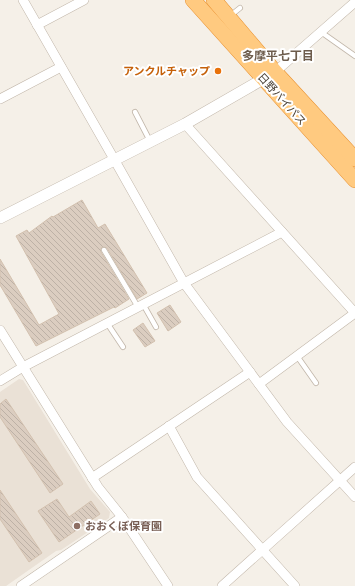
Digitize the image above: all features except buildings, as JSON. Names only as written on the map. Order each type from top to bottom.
[{"type":"highway","name":"日野バイパス","points":[[193,0],[355,159]]},
{"type":"highway","name":"日野バイパス","points":[[214,0],[234,12],[270,75],[355,180]]},
{"type":"street","points":[[23,0],[184,283],[287,422],[355,497]]},
{"type":"street","points":[[37,24],[84,0]]},
{"type":"street","points":[[0,218],[184,124],[270,75],[355,2]]},
{"type":"street","points":[[0,99],[61,67]]},
{"type":"street","points":[[184,124],[355,313],[259,384]]},
{"type":"street","points":[[0,381],[23,367],[282,232]]},
{"type":"street","points":[[0,330],[92,478],[122,517],[168,586]]},
{"type":"street","points":[[92,478],[250,372]]},
{"type":"street","points":[[169,426],[197,477],[295,586]]},
{"type":"street","points":[[222,586],[355,467]]},
{"type":"street","points":[[20,586],[31,583],[122,517]]},
{"type":"lane","points":[[321,32],[355,56]]},
{"type":"lane","points":[[135,112],[150,141]]},
{"type":"lane","points":[[104,250],[156,327]]},
{"type":"lane","points":[[108,323],[123,347]]},
{"type":"lane","points":[[297,356],[316,383]]},
{"type":"shaded area","points":[[19,379],[23,380],[90,489],[110,512],[109,518],[61,550],[56,551],[6,586],[0,586],[0,392]]},
{"type":"place","name":"アンクルチャップ","points":[[218,71]]},
{"type":"place","name":"おおくぼ保育園","points":[[77,526]]},
{"type":"district","name":"多摩平七丁目","points":[[278,56]]}]
